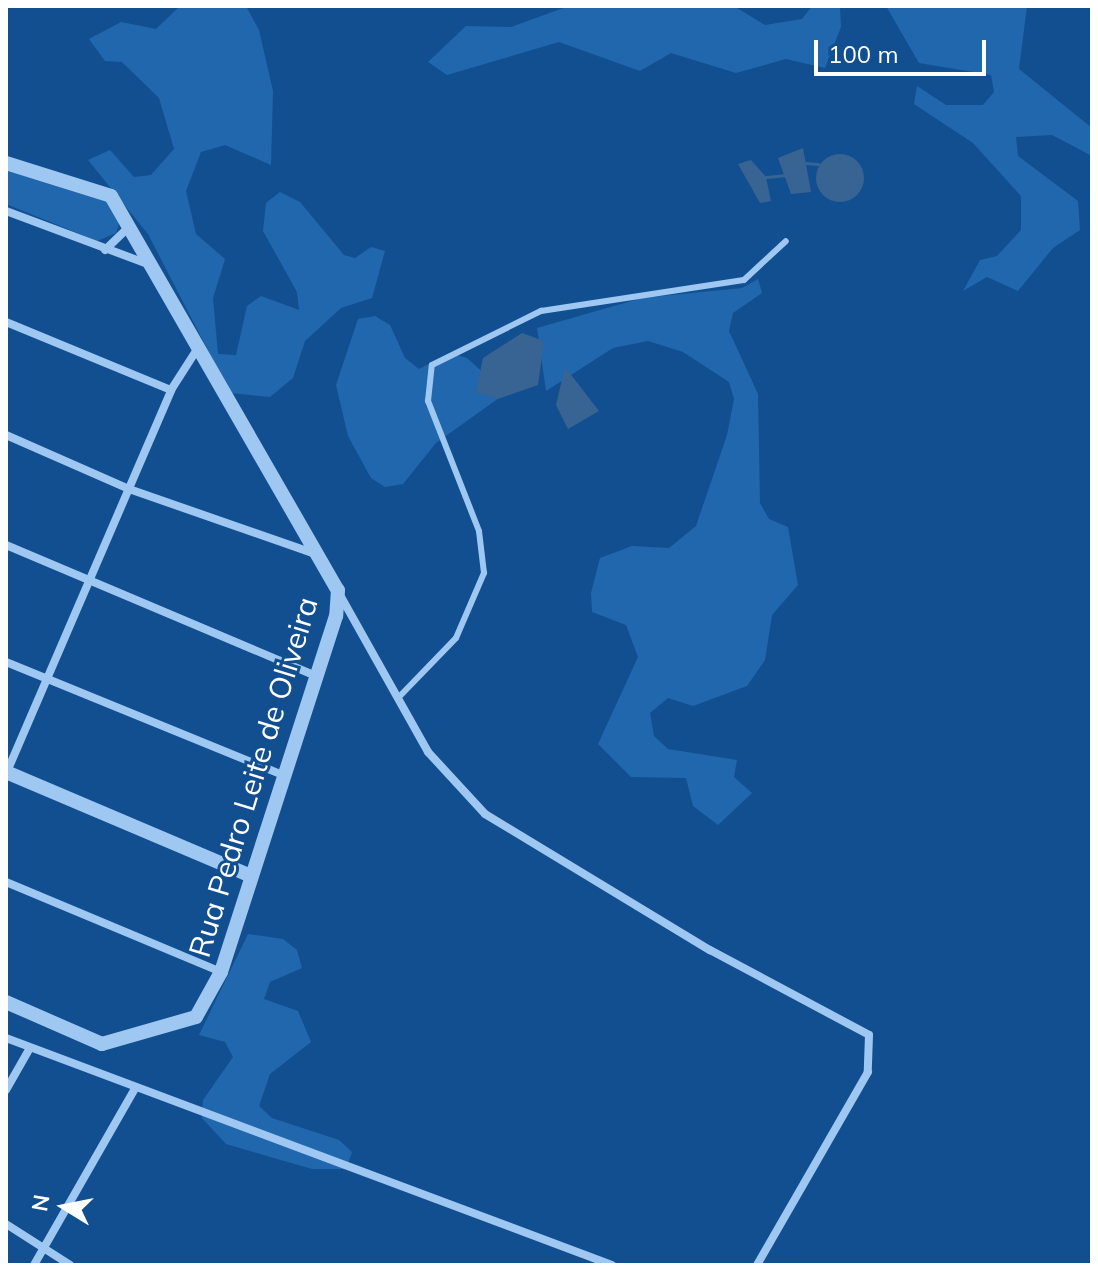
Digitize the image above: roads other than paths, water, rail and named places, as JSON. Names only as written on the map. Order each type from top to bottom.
[{"type":"street","name":"Rua Pedro Leite de Oliveira","points":[[6,163],[111,196],[148,264],[321,554],[338,590],[221,972],[196,1017],[127,1043],[87,1040],[6,1002]]},
{"type":"street","points":[[6,211],[148,264]]},
{"type":"street","points":[[105,250],[129,227]]},
{"type":"street","points":[[6,322],[171,390]]},
{"type":"street","points":[[198,348],[171,390],[6,773],[249,875]]},
{"type":"street","points":[[6,435],[129,489],[275,545],[321,554]]},
{"type":"street","points":[[6,545],[314,675]]},
{"type":"street","points":[[338,590],[428,752],[485,814],[710,950],[869,1035],[868,1072],[757,1265]]},
{"type":"street","points":[[6,662],[280,774]]},
{"type":"street","points":[[6,882],[221,972]]},
{"type":"street","points":[[6,1038],[612,1265]]},
{"type":"street","points":[[6,1090],[30,1048]]},
{"type":"street","points":[[34,1265],[136,1087]]},
{"type":"street","points":[[6,1224],[45,1246],[70,1265]]},
{"type":"lane","points":[[398,698],[456,638],[484,573],[479,531],[428,401],[432,365],[541,311],[733,284],[786,241]]},
{"type":"waterway","points":[[805,163],[818,164]]},
{"type":"waterway","points":[[766,177],[786,175]]}]
